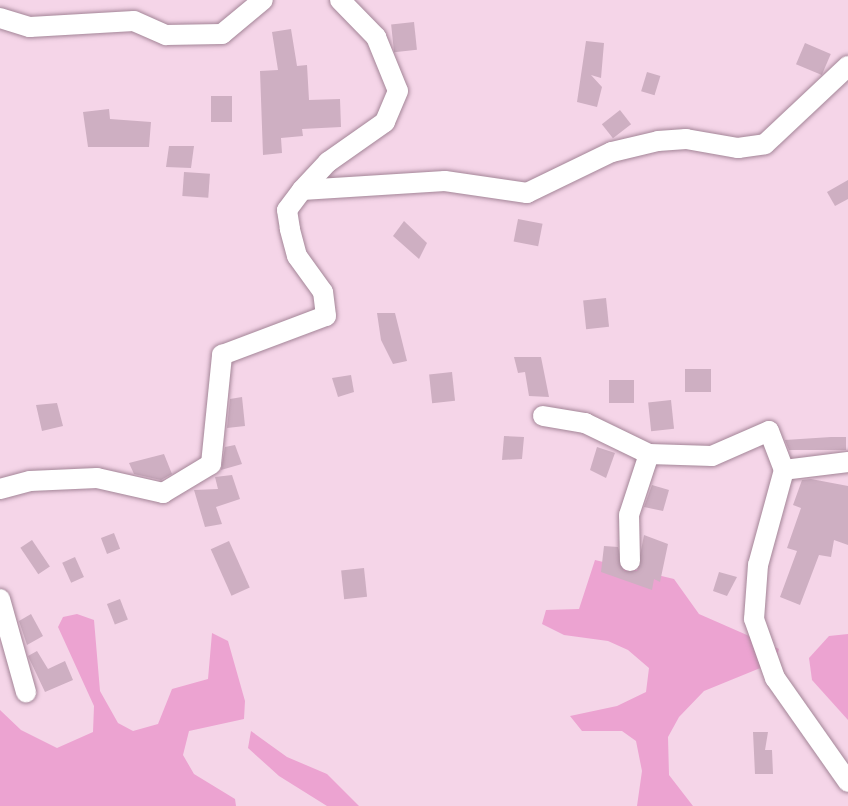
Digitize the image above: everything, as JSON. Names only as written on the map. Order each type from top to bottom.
[{"type":"street","points":[[0,18],[30,27],[134,21],[166,35],[222,34],[263,0]]},
{"type":"street","points":[[0,489],[30,481],[97,478],[163,493],[212,464],[222,355],[326,316],[323,292],[297,256],[287,210],[328,162],[385,122],[398,90],[376,37],[340,0]]},
{"type":"street","points":[[302,190],[445,181],[527,193],[612,152],[658,141],[738,148],[765,144],[848,66]]},
{"type":"street","points":[[543,416],[585,423],[649,454],[712,456],[769,431],[784,470],[758,565],[754,619],[776,678],[848,782]]},
{"type":"street","points":[[630,561],[629,515],[649,454]]},
{"type":"street","points":[[784,470],[848,462]]},
{"type":"street","points":[[0,598],[26,692]]},
{"type":"shaded area","points":[[595,560],[674,579],[699,614],[779,649],[775,662],[704,691],[679,717],[668,737],[669,775],[693,806],[637,806],[642,771],[636,741],[622,731],[582,731],[570,716],[617,706],[646,692],[649,668],[628,650],[608,641],[564,635],[542,624],[546,610],[579,609]]},
{"type":"shaded area","points":[[77,614],[94,620],[100,691],[118,723],[133,731],[158,724],[172,689],[208,679],[212,633],[228,641],[245,701],[244,719],[189,731],[183,755],[194,774],[235,799],[236,806],[0,806],[0,710],[21,730],[57,748],[93,732],[94,706],[58,627],[63,617]]},
{"type":"shaded area","points":[[848,634],[848,720],[812,680],[809,658],[829,636]]},
{"type":"shaded area","points":[[251,731],[287,757],[327,774],[359,806],[327,806],[279,776],[248,748]]},
{"type":"building","points":[[414,22],[417,50],[394,52],[391,24]]},
{"type":"building","points":[[291,29],[297,66],[307,65],[309,100],[340,99],[341,127],[302,129],[303,136],[281,138],[282,153],[263,155],[260,71],[278,70],[272,32]]},
{"type":"building","points":[[586,41],[604,43],[601,78],[591,75],[602,87],[597,107],[577,102]]},
{"type":"building","points":[[805,43],[831,54],[822,75],[796,64]]},
{"type":"building","points":[[647,72],[660,76],[655,95],[641,91]]},
{"type":"building","points":[[211,96],[232,96],[232,122],[211,122]]},
{"type":"building","points":[[109,109],[110,119],[151,122],[149,147],[88,147],[83,112]]},
{"type":"building","points":[[620,110],[631,124],[613,138],[602,124]]},
{"type":"building","points":[[169,146],[194,146],[191,168],[166,167]]},
{"type":"building","points":[[184,172],[210,174],[208,198],[182,196]]},
{"type":"building","points":[[848,180],[848,199],[835,206],[827,192]]},
{"type":"building","points":[[518,219],[543,224],[538,246],[514,242]]},
{"type":"building","points":[[404,221],[427,243],[419,259],[393,236]]},
{"type":"building","points":[[606,298],[609,327],[586,329],[583,300]]},
{"type":"building","points":[[377,313],[395,313],[407,361],[393,364],[381,340]]},
{"type":"building","points":[[514,357],[541,357],[549,397],[529,396],[525,372],[518,373]]},
{"type":"building","points":[[685,369],[711,369],[711,392],[685,392]]},
{"type":"building","points":[[452,372],[455,401],[432,403],[429,374]]},
{"type":"building","points":[[351,375],[354,392],[338,397],[332,378]]},
{"type":"building","points":[[609,380],[634,380],[634,403],[609,403]]},
{"type":"building","points":[[242,397],[245,426],[227,428],[230,399]]},
{"type":"building","points":[[671,400],[674,429],[651,431],[648,402]]},
{"type":"building","points":[[57,403],[63,426],[42,431],[36,405]]},
{"type":"building","points":[[504,436],[524,437],[522,459],[502,460]]},
{"type":"building","points":[[846,437],[846,450],[789,450],[785,440]]},
{"type":"building","points":[[235,445],[242,464],[221,470],[225,447]]},
{"type":"building","points":[[597,447],[615,453],[606,478],[590,470]]},
{"type":"building","points":[[164,454],[172,474],[161,480],[134,474],[129,463]]},
{"type":"building","points":[[232,475],[240,499],[216,507],[222,524],[205,527],[194,490],[218,489],[215,477]]},
{"type":"building","points":[[811,479],[848,486],[848,545],[834,540],[831,557],[819,555],[800,605],[780,597],[797,551],[787,548],[801,508],[793,505],[802,480]]},
{"type":"building","points":[[652,485],[669,490],[663,511],[644,507]]},
{"type":"building","points":[[114,533],[120,549],[107,554],[101,538]]},
{"type":"building","points":[[644,535],[668,544],[660,582],[654,579],[652,590],[601,572],[604,546],[618,547],[624,571],[637,571]]},
{"type":"building","points":[[32,540],[50,567],[38,574],[20,548]]},
{"type":"building","points":[[229,541],[250,588],[231,596],[211,549]]},
{"type":"building","points":[[75,557],[84,577],[71,583],[62,563]]},
{"type":"building","points":[[364,568],[367,597],[344,599],[341,570]]},
{"type":"building","points":[[719,572],[737,577],[727,596],[713,591]]},
{"type":"building","points":[[120,599],[128,620],[115,625],[107,604]]},
{"type":"building","points":[[31,614],[43,636],[27,645],[19,621]]},
{"type":"building","points":[[37,651],[48,669],[65,661],[73,680],[45,692],[28,656]]},
{"type":"building","points":[[753,732],[768,732],[765,750],[772,750],[773,774],[755,774]]}]
